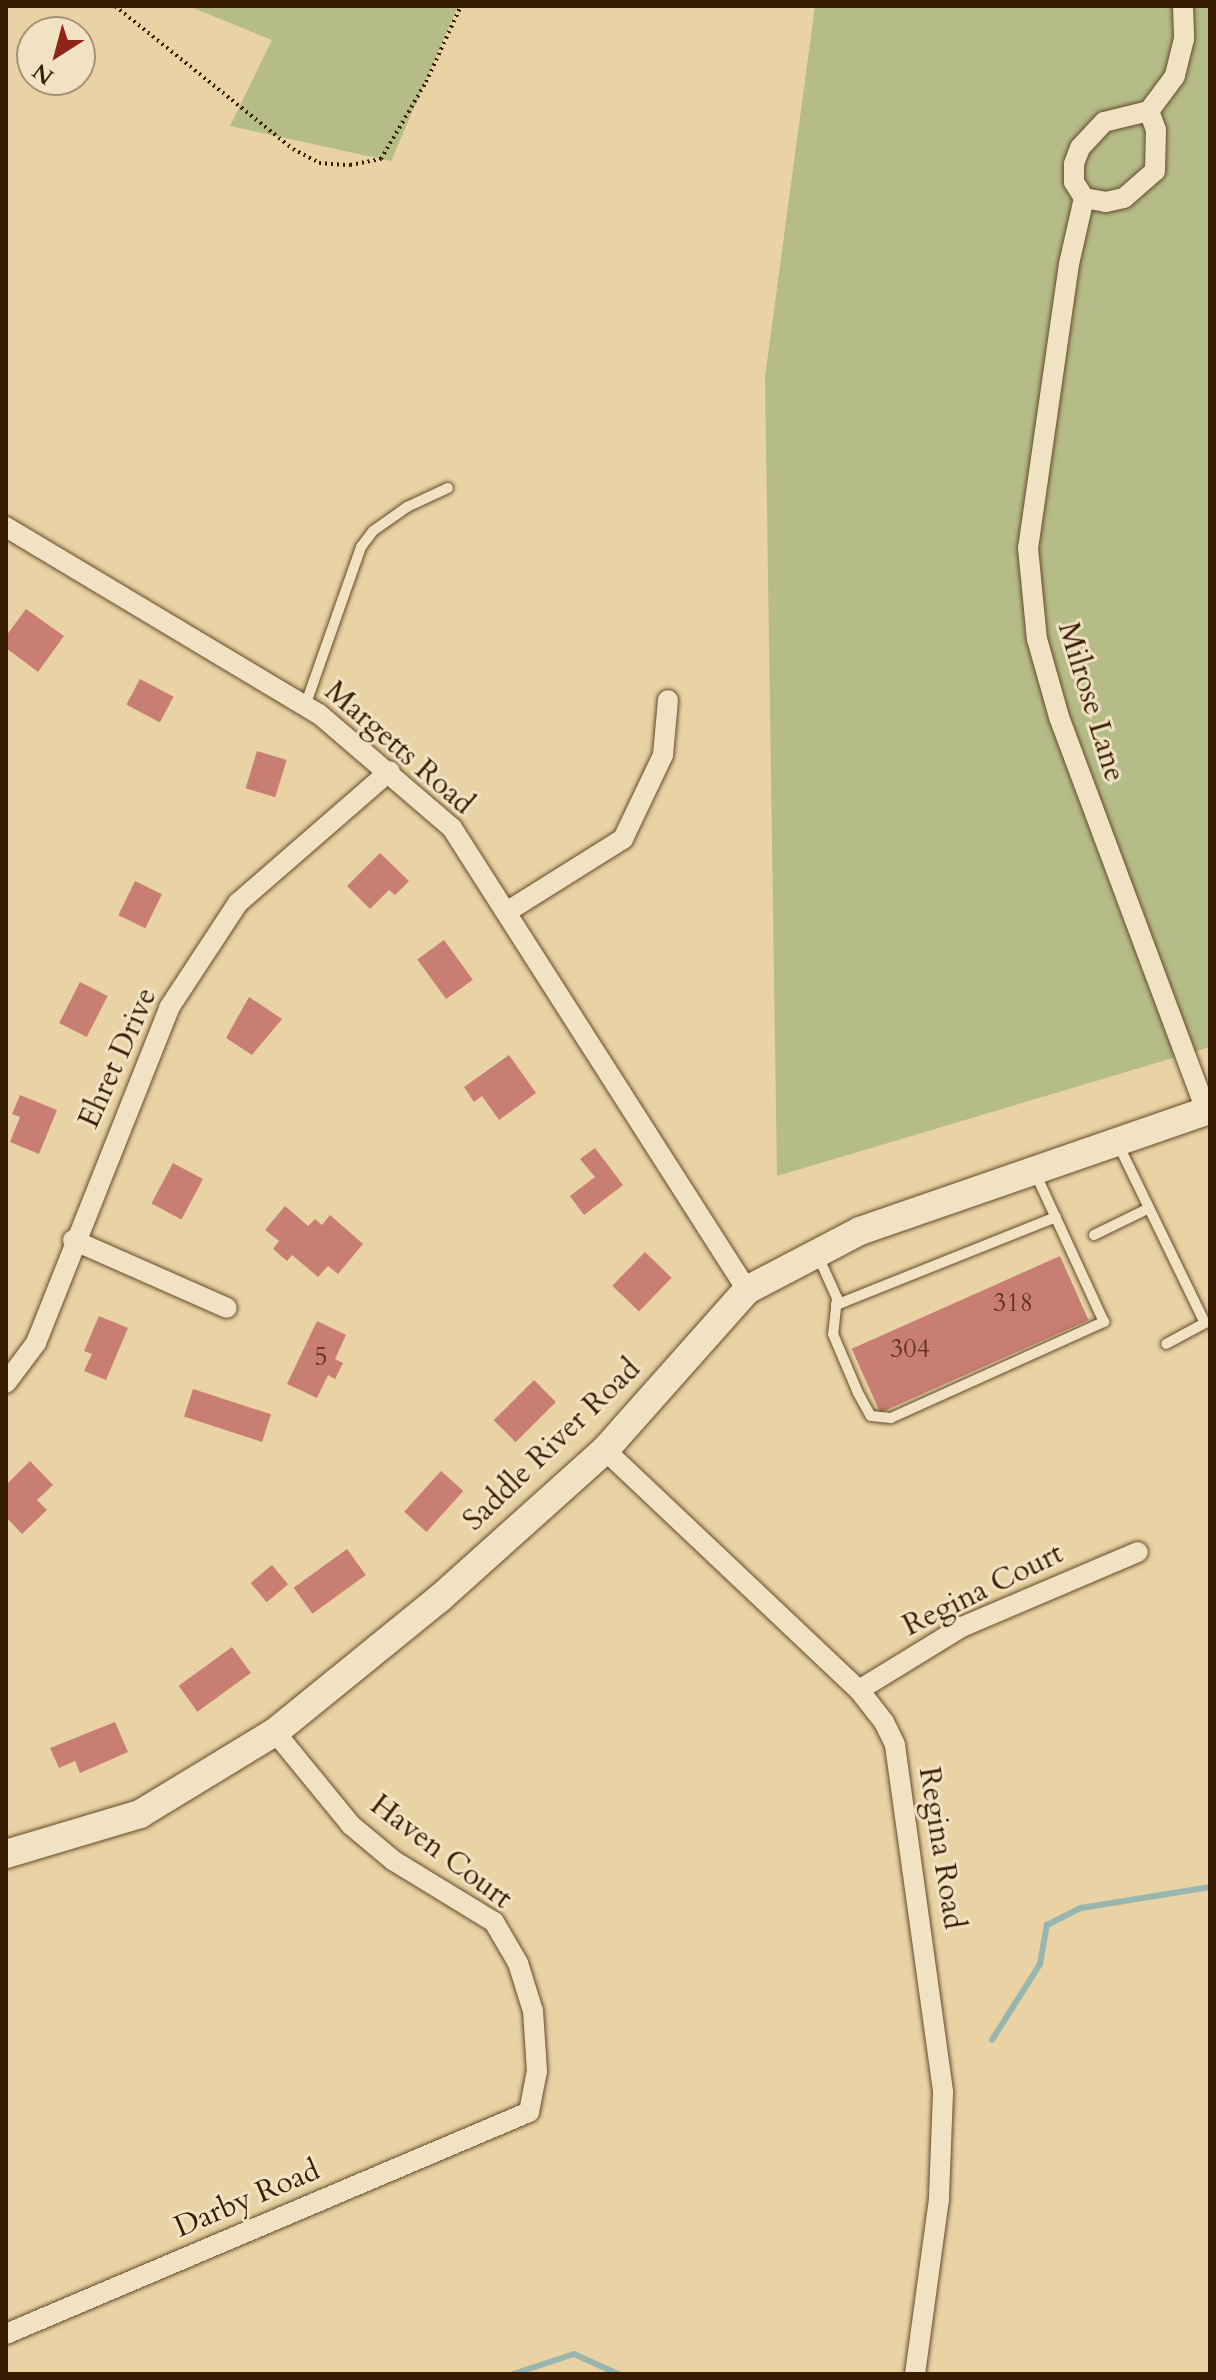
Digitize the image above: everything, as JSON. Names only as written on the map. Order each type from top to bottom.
[{"type":"main road","name":"Saddle River Road","points":[[6,1854],[140,1814],[275,1732],[440,1598],[605,1450],[747,1290],[860,1231],[1208,1111]]},
{"type":"street","points":[[1084,198],[1124,198],[1155,171],[1156,130],[1149,111],[1175,76],[1184,39],[1183,6]]},
{"type":"street","name":"Milrose Lane","points":[[1149,111],[1104,122],[1080,148],[1074,182],[1084,198],[1069,264],[1028,548],[1037,639],[1064,732],[1208,1111]]},
{"type":"street","name":"Margetts Road","points":[[6,527],[305,706],[390,771],[452,828],[508,911],[747,1290]]},
{"type":"street","points":[[508,911],[623,839],[663,755],[668,700]]},
{"type":"street","name":"Ehret Drive","points":[[6,1383],[36,1343],[73,1240],[169,1008],[238,903],[390,771]]},
{"type":"street","points":[[73,1240],[227,1308]]},
{"type":"street","name":"Regina Road","points":[[605,1450],[859,1690],[884,1722],[895,1745],[943,2093],[939,2199],[915,2374]]},
{"type":"street","name":"Regina Court","points":[[859,1690],[962,1627],[1138,1552]]},
{"type":"street","name":"Haven Court","points":[[275,1732],[351,1825],[394,1861],[494,1922],[518,1963],[533,2011],[537,2071],[529,2112],[511,2120]]},
{"type":"street","name":"Darby Road","points":[[6,2334],[511,2120]]},
{"type":"lane","points":[[305,706],[350,566],[361,547],[373,531],[407,507],[448,488]]},
{"type":"lane","points":[[1117,1142],[1205,1323],[1166,1344]]},
{"type":"lane","points":[[817,1254],[836,1305],[833,1334],[858,1393],[871,1416],[891,1418],[1104,1322],[1034,1171]]},
{"type":"lane","points":[[1094,1235],[1149,1208]]},
{"type":"lane","points":[[836,1305],[1056,1217]]},
{"type":"path","points":[[115,6],[293,149],[319,163],[350,165],[381,159],[426,82],[461,6]]},
{"type":"green space","points":[[188,6],[458,6],[391,161],[230,126],[272,40]]},
{"type":"green space","points":[[815,6],[1210,6],[1210,1047],[777,1176],[765,377]]},
{"type":"building","points":[[26,609],[64,636],[38,672],[6,648],[6,636]]},
{"type":"building","points":[[140,679],[174,697],[160,722],[126,705]]},
{"type":"building","points":[[257,751],[287,760],[275,797],[246,788]]},
{"type":"building","points":[[380,853],[409,881],[395,895],[389,890],[370,909],[347,886]]},
{"type":"building","points":[[135,881],[162,894],[145,928],[118,915]]},
{"type":"building","points":[[444,940],[473,980],[446,999],[417,959]]},
{"type":"building","points":[[80,982],[108,996],[87,1037],[59,1023]]},
{"type":"building","points":[[249,997],[282,1019],[252,1055],[226,1038]]},
{"type":"building","points":[[509,1055],[536,1093],[499,1120],[482,1096],[474,1102],[464,1087]]},
{"type":"building","points":[[20,1095],[57,1110],[39,1154],[10,1142],[20,1117],[12,1114]]},
{"type":"building","points":[[595,1148],[623,1185],[584,1215],[570,1196],[595,1177],[580,1159]]},
{"type":"building","points":[[173,1163],[203,1179],[181,1220],[151,1204]]},
{"type":"building","points":[[285,1206],[308,1226],[315,1219],[322,1225],[330,1215],[363,1244],[338,1274],[328,1266],[318,1277],[292,1255],[287,1261],[273,1249],[279,1241],[265,1230]]},
{"type":"building","points":[[645,1252],[672,1278],[639,1312],[612,1286]]},
{"type":"building","points":[[1060,1256],[1088,1320],[880,1413],[852,1349]]},
{"type":"building","points":[[99,1316],[128,1328],[106,1380],[84,1371],[92,1354],[84,1351]]},
{"type":"building","points":[[317,1321],[346,1335],[335,1359],[343,1363],[335,1379],[328,1375],[317,1398],[287,1384]]},
{"type":"building","points":[[534,1380],[556,1402],[516,1442],[494,1420]]},
{"type":"building","points":[[193,1389],[271,1414],[262,1442],[184,1417]]},
{"type":"building","points":[[30,1461],[53,1485],[37,1500],[47,1510],[22,1534],[6,1517],[6,1485]]},
{"type":"building","points":[[441,1471],[463,1491],[426,1532],[404,1512]]},
{"type":"building","points":[[347,1549],[366,1575],[312,1614],[294,1588]]},
{"type":"building","points":[[272,1565],[288,1584],[267,1602],[251,1583]]},
{"type":"building","points":[[232,1647],[251,1673],[197,1712],[179,1686]]},
{"type":"building","points":[[115,1722],[128,1752],[80,1773],[75,1761],[59,1768],[50,1748]]},
{"type":"waterway","points":[[992,2040],[1040,1964],[1047,1925],[1081,1908],[1210,1887]]},
{"type":"waterway","points":[[513,2374],[574,2354],[618,2374]]}]
